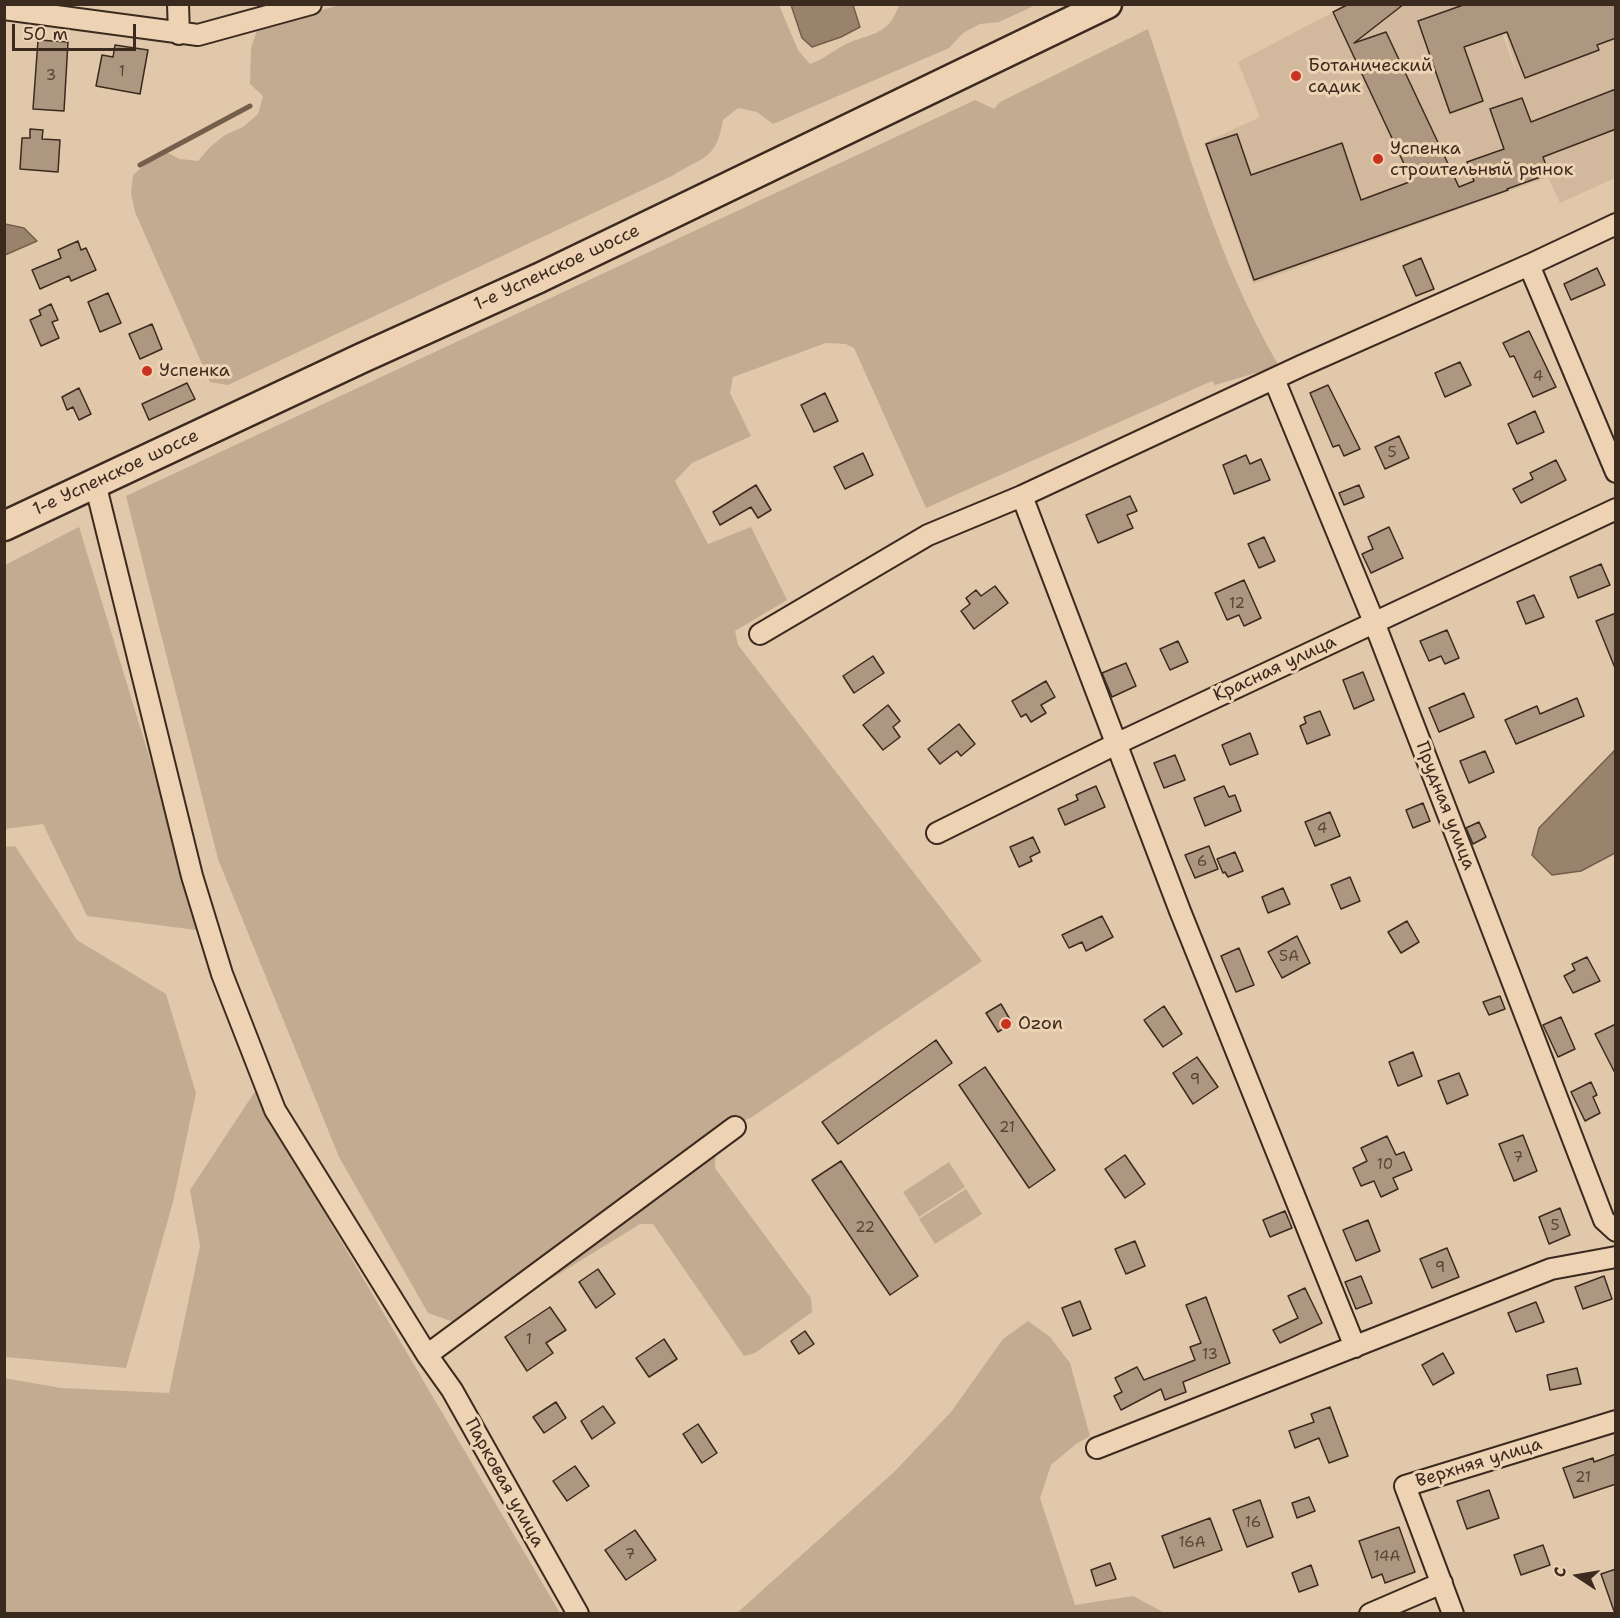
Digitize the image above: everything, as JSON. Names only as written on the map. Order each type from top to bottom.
[{"type":"main road","name":"1-е Успенское шоссе","points":[[4,526],[539,278],[1107,4]]},
{"type":"street","points":[[178,4],[179,34]]},
{"type":"street","points":[[4,9],[198,35],[311,4]]},
{"type":"street","points":[[760,634],[928,535],[1022,496],[1616,224]]},
{"type":"street","points":[[1529,265],[1616,471]]},
{"type":"street","name":"Прудная улица","points":[[1274,379],[1374,622],[1604,1220],[1616,1231]]},
{"type":"street","name":"Парковая улица","points":[[95,483],[192,876],[222,974],[275,1110],[427,1355],[452,1390],[578,1614]]},
{"type":"street","points":[[1022,496],[1188,932],[1355,1347]]},
{"type":"street","name":"Красная улица","points":[[937,833],[1116,744],[1616,509]]},
{"type":"street","points":[[427,1355],[735,1127]]},
{"type":"street","points":[[1097,1448],[1551,1269],[1616,1257]]},
{"type":"street","name":"Верхняя улица","points":[[1454,1614],[1405,1485],[1616,1420]]},
{"type":"street","points":[[1370,1614],[1442,1583]]},
{"type":"shaded area","points":[[340,5],[779,5],[798,50],[810,64],[844,45],[878,32],[890,23],[899,5],[1036,5],[999,22],[980,24],[963,33],[949,48],[773,124],[757,112],[738,108],[723,120],[712,150],[700,160],[672,176],[228,385],[210,382],[135,212],[131,194],[133,175],[162,150],[180,159],[198,161],[225,135],[243,127],[258,114],[263,96],[250,84],[251,48],[257,30],[275,22]]},
{"type":"shaded area","points":[[791,5],[853,5],[860,27],[841,37],[812,47],[802,38]]},
{"type":"shaded area","name":"Успенка строительный рынок","points":[[1338,5],[1492,5],[1519,80],[1497,5],[1615,5],[1615,178],[1560,203],[1548,177],[1253,284],[1204,143],[1260,117],[1238,62],[1341,8]]},
{"type":"shaded area","points":[[1148,29],[1221,244],[1257,326],[1279,366],[1215,385],[1212,381],[926,508],[854,348],[846,344],[826,343],[733,377],[730,393],[751,436],[692,463],[675,481],[708,544],[751,527],[787,600],[735,631],[738,645],[982,961],[752,1117],[716,1133],[715,1168],[811,1298],[812,1312],[755,1353],[744,1356],[653,1224],[640,1224],[471,1328],[428,1313],[339,1157],[218,859],[126,496],[975,100],[994,109],[1000,102]]},
{"type":"shaded area","points":[[5,224],[24,228],[37,241],[5,255]]},
{"type":"shaded area","points":[[79,527],[186,877],[212,932],[87,916],[43,824],[5,829],[5,565]]},
{"type":"shaded area","points":[[1615,750],[1615,853],[1581,871],[1552,875],[1532,855],[1539,828]]},
{"type":"shaded area","points":[[15,846],[77,940],[166,994],[196,1093],[173,1202],[126,1368],[5,1357],[4,847]]},
{"type":"shaded area","points":[[258,1087],[290,1154],[560,1613],[5,1613],[4,1378],[61,1388],[169,1393],[200,1246],[190,1190]]},
{"type":"shaded area","points":[[949,1162],[965,1187],[919,1217],[903,1192]]},
{"type":"shaded area","points":[[966,1189],[982,1214],[935,1244],[919,1219]]},
{"type":"shaded area","points":[[1028,1321],[1050,1337],[1070,1363],[1090,1436],[1076,1444],[1051,1465],[1040,1498],[1075,1605],[1133,1596],[1165,1613],[737,1613],[894,1472],[951,1412],[1003,1339]]},
{"type":"building","points":[[1349,4],[1404,4],[1354,43],[1386,32],[1459,187],[1474,181],[1467,162],[1504,149],[1490,109],[1522,98],[1531,122],[1616,89],[1616,129],[1543,157],[1549,174],[1254,280],[1206,144],[1237,134],[1251,175],[1342,143],[1361,200],[1412,181],[1333,12]]},
{"type":"building","points":[[1466,4],[1616,4],[1616,38],[1597,45],[1599,50],[1525,78],[1507,32],[1464,47],[1483,101],[1450,113],[1418,21]]},
{"type":"building","points":[[38,40],[68,42],[64,111],[33,109]]},
{"type":"building","points":[[115,45],[148,50],[140,94],[96,86],[102,55],[113,57]]},
{"type":"building","points":[[30,129],[43,130],[42,139],[60,140],[58,172],[20,169],[22,138],[30,138]]},
{"type":"building","points":[[78,241],[81,250],[86,248],[96,270],[71,281],[69,276],[40,289],[32,270],[61,258],[58,250]]},
{"type":"building","points":[[1421,258],[1434,289],[1416,296],[1403,266]]},
{"type":"building","points":[[1597,268],[1605,285],[1571,300],[1564,284]]},
{"type":"building","points":[[108,293],[121,323],[100,332],[88,302]]},
{"type":"building","points":[[51,304],[58,320],[52,322],[59,338],[41,346],[30,320],[41,315],[39,310]]},
{"type":"building","points":[[152,324],[162,349],[140,359],[129,334]]},
{"type":"building","points":[[1529,331],[1556,387],[1533,397],[1514,356],[1510,357],[1503,343]]},
{"type":"building","points":[[1460,362],[1471,385],[1445,397],[1435,373]]},
{"type":"building","points":[[187,383],[195,399],[149,420],[142,404]]},
{"type":"building","points":[[1328,385],[1360,449],[1344,456],[1339,445],[1333,447],[1310,393]]},
{"type":"building","points":[[79,388],[91,414],[79,420],[73,407],[67,410],[62,397]]},
{"type":"building","points":[[825,393],[838,421],[814,432],[801,405]]},
{"type":"building","points":[[1535,411],[1544,432],[1517,444],[1508,424]]},
{"type":"building","points":[[1399,436],[1409,458],[1385,469],[1375,447]]},
{"type":"building","points":[[863,453],[873,475],[845,489],[834,467]]},
{"type":"building","points":[[1246,455],[1250,464],[1261,459],[1270,480],[1234,494],[1223,465]]},
{"type":"building","points":[[1556,460],[1566,480],[1521,503],[1513,489],[1533,479],[1530,473]]},
{"type":"building","points":[[756,485],[771,510],[758,518],[751,507],[720,525],[713,512]]},
{"type":"building","points":[[1359,485],[1364,497],[1344,505],[1339,493]]},
{"type":"building","points":[[1130,496],[1137,511],[1127,515],[1133,528],[1098,543],[1086,515]]},
{"type":"building","points":[[1389,527],[1403,558],[1371,573],[1362,554],[1373,549],[1368,537]]},
{"type":"building","points":[[1264,537],[1275,561],[1259,568],[1248,544]]},
{"type":"building","points":[[1601,564],[1610,585],[1578,598],[1570,577]]},
{"type":"building","points":[[1244,580],[1261,618],[1244,626],[1239,615],[1227,620],[1215,593]]},
{"type":"building","points":[[995,586],[1008,603],[974,629],[961,611],[970,604],[966,598],[976,590],[981,596]]},
{"type":"building","points":[[1534,595],[1544,617],[1526,624],[1517,602]]},
{"type":"building","points":[[1616,613],[1616,668],[1615,668],[1596,621]]},
{"type":"building","points":[[1447,630],[1459,658],[1445,664],[1441,656],[1429,661],[1420,641]]},
{"type":"building","points":[[1178,641],[1188,662],[1170,670],[1160,649]]},
{"type":"building","points":[[873,656],[884,673],[854,693],[843,676]]},
{"type":"building","points":[[1126,663],[1136,686],[1112,697],[1102,673]]},
{"type":"building","points":[[1363,672],[1374,700],[1354,709],[1343,680]]},
{"type":"building","points":[[1046,681],[1055,697],[1041,705],[1046,713],[1031,722],[1026,714],[1021,717],[1012,701]]},
{"type":"building","points":[[1464,693],[1474,717],[1439,732],[1429,708]]},
{"type":"building","points":[[1577,698],[1584,716],[1516,744],[1505,720],[1537,706],[1540,714]]},
{"type":"building","points":[[888,705],[900,721],[893,727],[900,737],[883,750],[863,725]]},
{"type":"building","points":[[1320,711],[1330,735],[1307,744],[1300,726],[1306,723],[1304,717]]},
{"type":"building","points":[[959,724],[975,744],[961,756],[957,751],[940,764],[928,749]]},
{"type":"building","points":[[1250,733],[1258,754],[1230,765],[1222,745]]},
{"type":"building","points":[[1485,751],[1494,772],[1469,783],[1460,761]]},
{"type":"building","points":[[1175,755],[1185,780],[1164,788],[1154,763]]},
{"type":"building","points":[[1096,786],[1105,807],[1065,825],[1058,809],[1078,800],[1076,795]]},
{"type":"building","points":[[1224,786],[1229,797],[1235,795],[1241,811],[1205,826],[1194,798]]},
{"type":"building","points":[[1423,803],[1430,821],[1413,828],[1406,810]]},
{"type":"building","points":[[1330,812],[1340,836],[1315,846],[1305,822]]},
{"type":"building","points":[[1479,822],[1486,837],[1473,844],[1466,828]]},
{"type":"building","points":[[1033,837],[1040,852],[1030,857],[1032,861],[1019,867],[1010,847]]},
{"type":"building","points":[[1209,846],[1218,869],[1195,878],[1185,855]]},
{"type":"building","points":[[1235,852],[1243,871],[1228,877],[1225,872],[1223,873],[1217,859]]},
{"type":"building","points":[[1350,877],[1360,901],[1341,909],[1331,885]]},
{"type":"building","points":[[1283,888],[1290,904],[1268,913],[1262,897]]},
{"type":"building","points":[[1102,916],[1113,937],[1086,951],[1082,942],[1069,948],[1062,935]]},
{"type":"building","points":[[1407,921],[1419,942],[1401,953],[1388,932]]},
{"type":"building","points":[[1297,936],[1310,963],[1282,978],[1268,952]]},
{"type":"building","points":[[1239,948],[1254,985],[1236,992],[1221,956]]},
{"type":"building","points":[[1587,957],[1600,981],[1573,993],[1564,976],[1575,970],[1572,964]]},
{"type":"building","points":[[1500,996],[1505,1009],[1489,1015],[1483,1002]]},
{"type":"building","points":[[1001,1004],[1012,1023],[998,1032],[986,1013]]},
{"type":"building","points":[[1164,1006],[1182,1034],[1163,1047],[1144,1020]]},
{"type":"building","points":[[1561,1017],[1575,1049],[1558,1057],[1543,1025]]},
{"type":"building","points":[[1616,1024],[1616,1075],[1595,1034]]},
{"type":"building","points":[[936,1040],[952,1063],[838,1144],[822,1122]]},
{"type":"building","points":[[1413,1052],[1422,1076],[1398,1086],[1389,1062]]},
{"type":"building","points":[[1197,1057],[1218,1087],[1193,1104],[1173,1073]]},
{"type":"building","points":[[985,1067],[1055,1170],[1029,1188],[959,1085]]},
{"type":"building","points":[[1459,1073],[1468,1095],[1447,1104],[1438,1081]]},
{"type":"building","points":[[1591,1082],[1597,1095],[1593,1097],[1600,1113],[1585,1121],[1571,1092]]},
{"type":"building","points":[[1523,1135],[1537,1171],[1514,1181],[1499,1144]]},
{"type":"building","points":[[1387,1136],[1396,1155],[1404,1152],[1412,1170],[1393,1178],[1398,1189],[1381,1197],[1374,1181],[1361,1186],[1353,1168],[1367,1161],[1361,1148]]},
{"type":"building","points":[[1125,1155],[1145,1184],[1125,1198],[1105,1169]]},
{"type":"building","points":[[841,1161],[918,1276],[890,1295],[812,1180]]},
{"type":"building","points":[[1560,1208],[1570,1235],[1549,1244],[1539,1217]]},
{"type":"building","points":[[1285,1211],[1292,1228],[1270,1237],[1263,1220]]},
{"type":"building","points":[[1368,1220],[1380,1251],[1356,1261],[1343,1230]]},
{"type":"building","points":[[1135,1241],[1145,1266],[1126,1274],[1115,1249]]},
{"type":"building","points":[[1447,1248],[1459,1277],[1432,1288],[1420,1259]]},
{"type":"building","points":[[598,1269],[615,1294],[596,1308],[579,1282]]},
{"type":"building","points":[[1361,1276],[1372,1303],[1356,1309],[1345,1282]]},
{"type":"building","points":[[1604,1276],[1612,1299],[1583,1309],[1575,1287]]},
{"type":"building","points":[[1305,1288],[1322,1323],[1280,1343],[1273,1330],[1298,1318],[1288,1296]]},
{"type":"building","points":[[1206,1297],[1230,1363],[1183,1382],[1186,1392],[1165,1400],[1161,1389],[1121,1410],[1114,1396],[1122,1392],[1115,1378],[1137,1367],[1144,1380],[1195,1360],[1190,1347],[1201,1343],[1186,1305]]},
{"type":"building","points":[[1080,1301],[1091,1329],[1073,1336],[1062,1308]]},
{"type":"building","points":[[1536,1302],[1544,1322],[1516,1332],[1508,1313]]},
{"type":"building","points":[[550,1307],[566,1330],[546,1343],[553,1353],[527,1371],[505,1337]]},
{"type":"building","points":[[805,1331],[814,1344],[799,1354],[791,1341]]},
{"type":"building","points":[[664,1339],[677,1359],[649,1377],[636,1358]]},
{"type":"building","points":[[1443,1353],[1454,1373],[1433,1385],[1422,1365]]},
{"type":"building","points":[[1577,1368],[1581,1384],[1550,1390],[1547,1375]]},
{"type":"building","points":[[556,1402],[566,1418],[544,1433],[533,1417]]},
{"type":"building","points":[[603,1406],[615,1423],[592,1439],[581,1421]]},
{"type":"building","points":[[1330,1407],[1348,1456],[1329,1463],[1319,1438],[1295,1448],[1289,1431],[1314,1422],[1311,1414]]},
{"type":"building","points":[[698,1424],[717,1453],[702,1463],[683,1434]]},
{"type":"building","points":[[1616,1454],[1616,1484],[1574,1498],[1563,1468],[1593,1458],[1594,1462]]},
{"type":"building","points":[[575,1466],[589,1486],[567,1501],[553,1481]]},
{"type":"building","points":[[1489,1490],[1499,1518],[1467,1529],[1457,1501]]},
{"type":"building","points":[[1309,1497],[1315,1511],[1297,1518],[1292,1503]]},
{"type":"building","points":[[1260,1500],[1273,1537],[1247,1547],[1233,1510]]},
{"type":"building","points":[[1210,1518],[1222,1550],[1174,1568],[1162,1536]]},
{"type":"building","points":[[1399,1527],[1415,1572],[1385,1583],[1382,1574],[1372,1578],[1359,1541]]},
{"type":"building","points":[[635,1530],[656,1560],[626,1580],[605,1550]]},
{"type":"building","points":[[1543,1545],[1550,1565],[1521,1575],[1514,1555]]},
{"type":"building","points":[[1110,1563],[1116,1579],[1096,1586],[1091,1570]]},
{"type":"building","points":[[1311,1565],[1318,1585],[1299,1592],[1292,1573]]},
{"type":"building","points":[[1616,1569],[1616,1611],[1614,1611],[1601,1574]]},
{"type":"waterway","points":[[140,165],[250,106]]},
{"type":"place","name":"Ботанический садик","points":[[1296,76]]},
{"type":"place","name":"Успенка строительный рынок","points":[[1378,159]]},
{"type":"place","name":"Успенка","points":[[147,371]]},
{"type":"place","name":"Ozon","points":[[1006,1024]]}]
